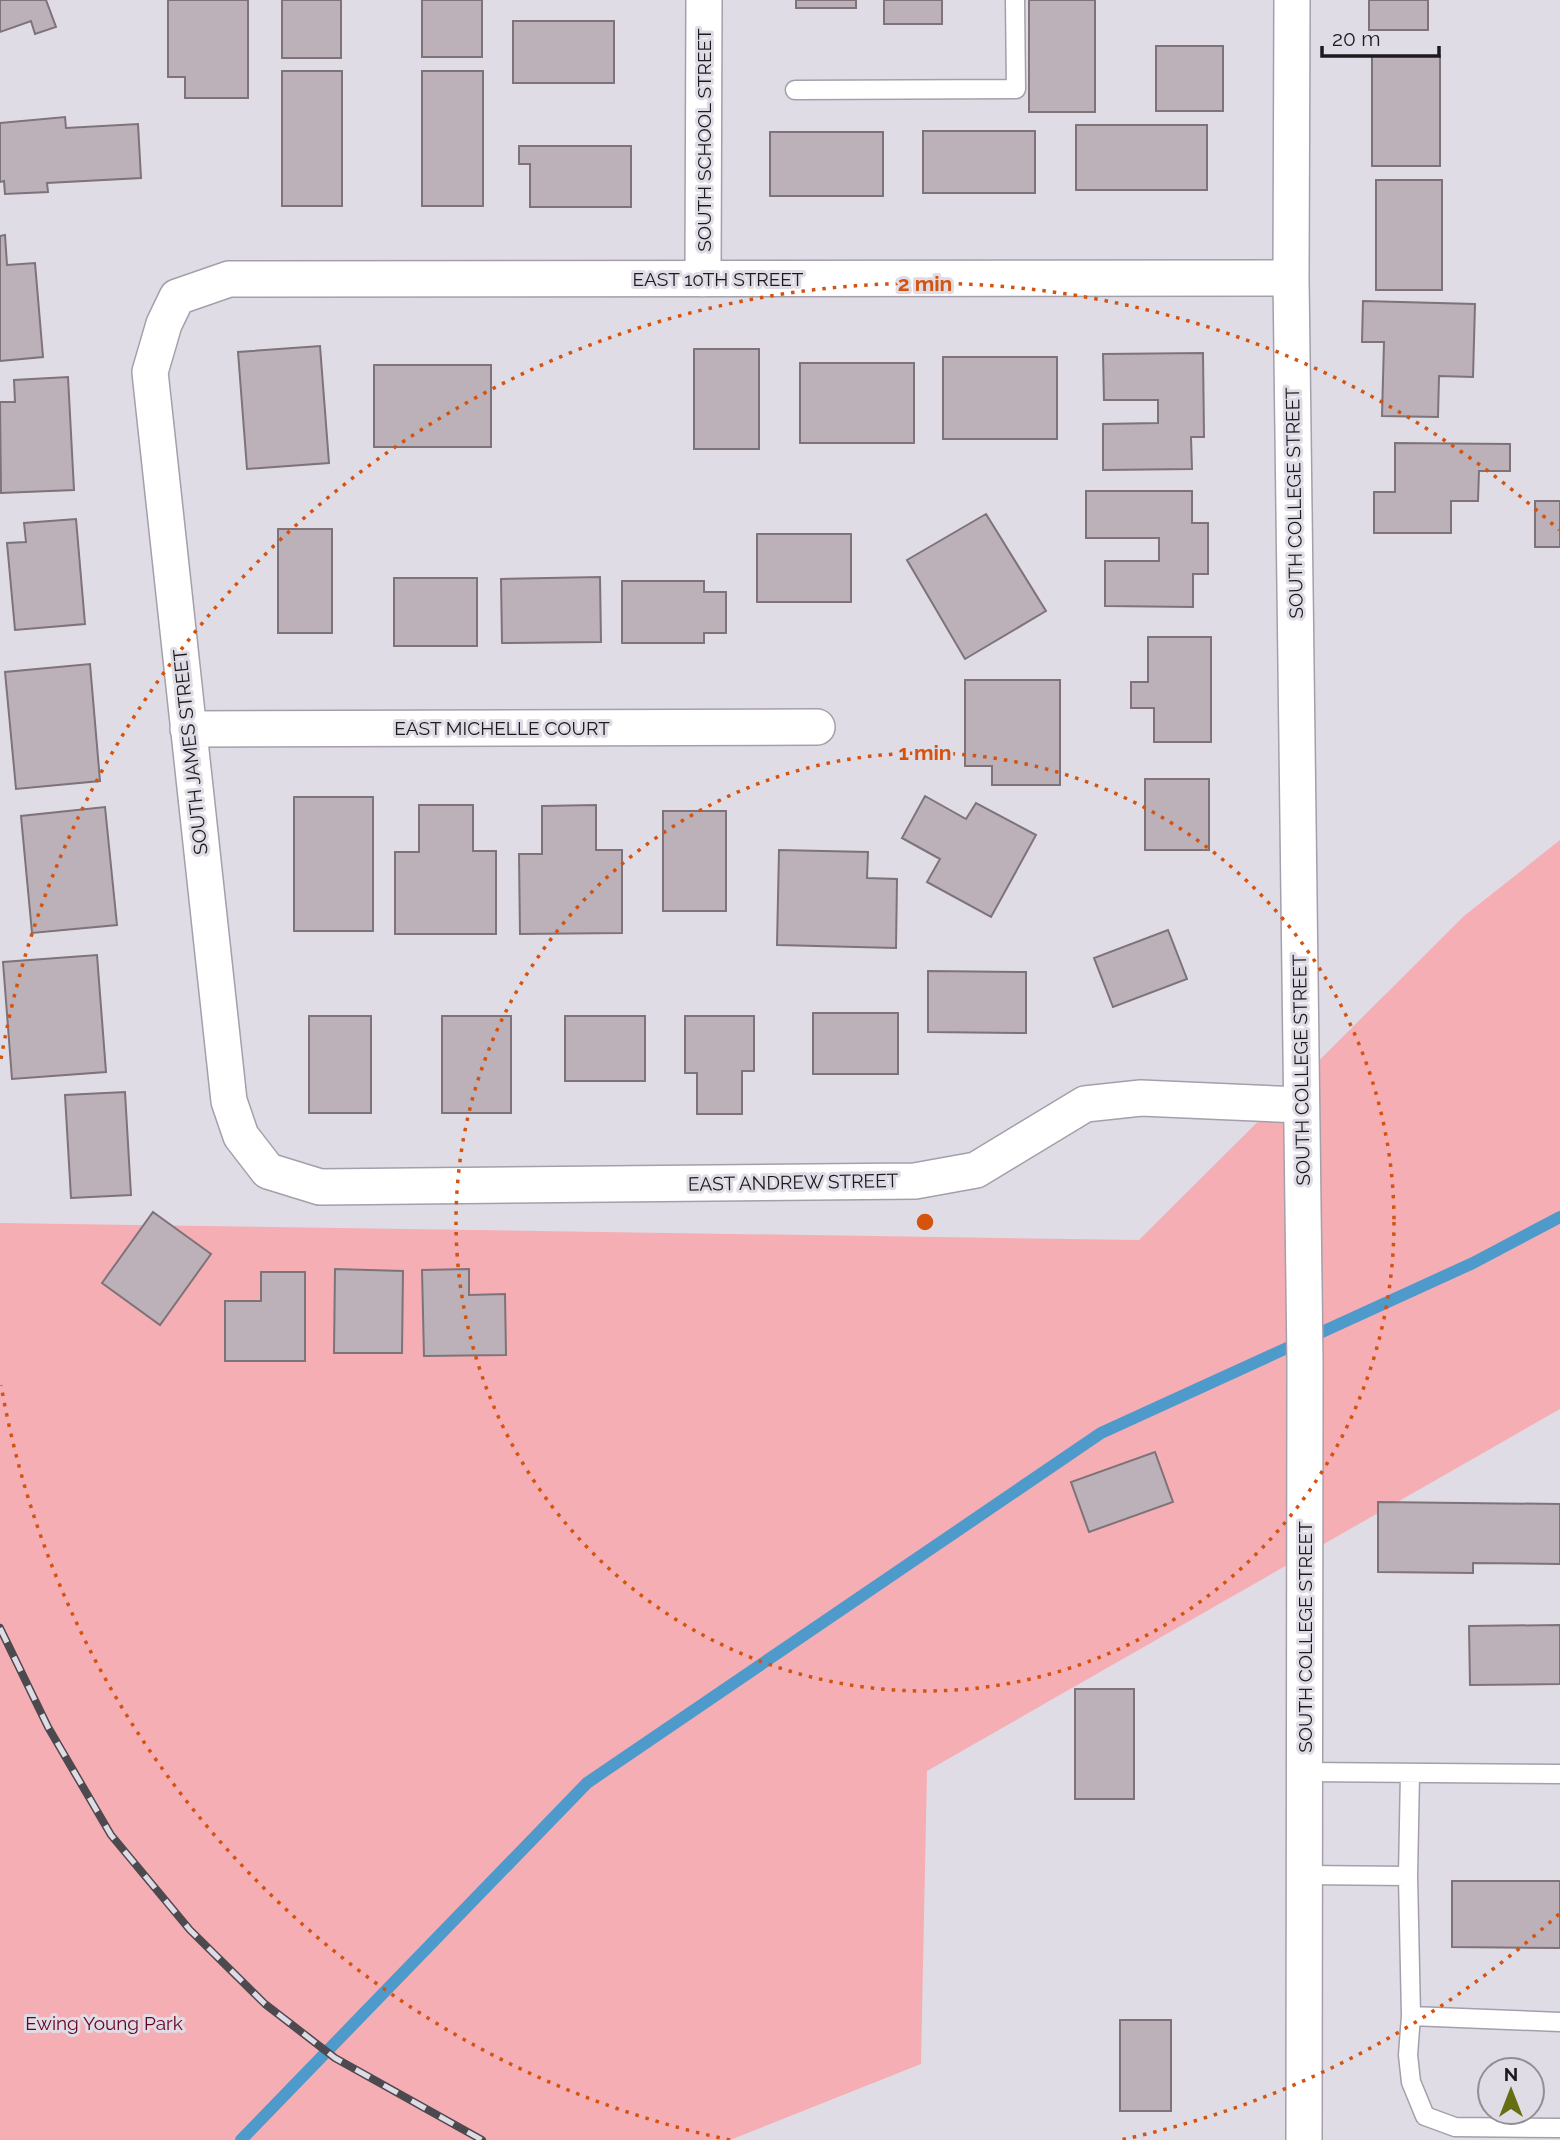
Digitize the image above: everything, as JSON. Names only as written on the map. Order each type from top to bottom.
[{"type":"street","name":"SOUTH SCHOOL STREET","points":[[703,279],[704,0]]},
{"type":"street","name":"SOUTH COLLEGE STREET","points":[[1292,0],[1292,278],[1305,1362],[1304,2140]]},
{"type":"street","name":"EAST 10TH STREET","points":[[164,324],[177,297],[229,279],[1292,278]]},
{"type":"street","name":"SOUTH JAMES STREET","points":[[164,324],[150,372],[229,1101],[241,1136],[268,1171]]},
{"type":"street","name":"EAST MICHELLE COURT","points":[[188,729],[817,727]]},
{"type":"street","name":"EAST ANDREW STREET","points":[[268,1171],[320,1187],[915,1181],[976,1170],[1085,1104],[1141,1098],[1301,1105]]},
{"type":"lane","points":[[795,90],[1016,89],[1015,0]]},
{"type":"lane","points":[[1304,1772],[1560,1774]]},
{"type":"lane","points":[[1410,1773],[1410,2082],[1425,2116],[1455,2127],[1560,2127]]},
{"type":"lane","points":[[1304,1875],[1408,1876]]},
{"type":"lane","points":[[1410,2016],[1560,2022]]},
{"type":"green space","name":"Ewing Young Park","points":[[1560,840],[1560,1409],[927,1771],[921,2064],[730,2140],[0,2140],[0,1223],[1139,1240],[1464,916]]},
{"type":"building","points":[[0,0],[46,0],[56,27],[35,34],[31,21],[0,32]]},
{"type":"building","points":[[168,0],[248,0],[248,98],[185,98],[185,77],[168,77]]},
{"type":"building","points":[[282,0],[341,0],[341,58],[282,58]]},
{"type":"building","points":[[422,0],[482,0],[482,57],[422,57]]},
{"type":"building","points":[[796,0],[856,0],[856,8],[796,8]]},
{"type":"building","points":[[884,0],[942,0],[942,24],[884,24]]},
{"type":"building","points":[[1029,0],[1095,0],[1095,112],[1029,112]]},
{"type":"building","points":[[1369,0],[1428,0],[1428,30],[1369,30]]},
{"type":"building","points":[[513,21],[614,21],[614,83],[513,83]]},
{"type":"building","points":[[1156,46],[1223,46],[1223,111],[1156,111]]},
{"type":"building","points":[[1372,56],[1440,56],[1440,166],[1372,166]]},
{"type":"building","points":[[282,71],[342,71],[342,206],[282,206]]},
{"type":"building","points":[[422,71],[483,71],[483,206],[422,206]]},
{"type":"building","points":[[65,117],[66,128],[138,124],[141,178],[47,183],[48,192],[5,194],[4,181],[0,182],[0,123]]},
{"type":"building","points":[[1076,125],[1207,125],[1207,190],[1076,190]]},
{"type":"building","points":[[923,131],[1035,131],[1035,193],[923,193]]},
{"type":"building","points":[[770,132],[883,132],[883,196],[770,196]]},
{"type":"building","points":[[519,146],[631,146],[631,207],[530,207],[530,164],[519,164]]},
{"type":"building","points":[[1376,180],[1442,180],[1442,290],[1376,290]]},
{"type":"building","points":[[5,235],[7,265],[35,263],[43,357],[0,361],[0,236]]},
{"type":"building","points":[[1363,301],[1475,304],[1473,377],[1439,376],[1438,417],[1382,416],[1384,342],[1362,342]]},
{"type":"building","points":[[320,346],[329,463],[247,469],[238,352]]},
{"type":"building","points":[[694,349],[759,349],[759,449],[694,449]]},
{"type":"building","points":[[1203,353],[1204,437],[1191,437],[1192,469],[1103,470],[1103,424],[1158,423],[1158,400],[1104,400],[1103,354]]},
{"type":"building","points":[[943,357],[1057,357],[1057,439],[943,439]]},
{"type":"building","points":[[800,363],[914,363],[914,443],[800,443]]},
{"type":"building","points":[[374,365],[491,365],[491,447],[374,447]]},
{"type":"building","points":[[68,377],[74,490],[1,493],[0,402],[15,402],[14,380]]},
{"type":"building","points":[[1395,443],[1510,444],[1510,471],[1479,471],[1478,501],[1451,501],[1451,533],[1374,533],[1374,492],[1395,492]]},
{"type":"building","points":[[1086,491],[1192,491],[1192,523],[1208,523],[1208,574],[1193,574],[1193,607],[1105,606],[1105,561],[1159,561],[1159,538],[1086,538]]},
{"type":"building","points":[[1535,501],[1560,501],[1560,547],[1535,547]]},
{"type":"building","points":[[986,514],[1046,611],[965,659],[907,560]]},
{"type":"building","points":[[76,519],[85,624],[15,630],[7,543],[26,542],[24,523]]},
{"type":"building","points":[[278,529],[332,529],[332,633],[278,633]]},
{"type":"building","points":[[757,534],[851,534],[851,602],[757,602]]},
{"type":"building","points":[[600,577],[601,642],[502,643],[501,579]]},
{"type":"building","points":[[394,578],[477,578],[477,646],[394,646]]},
{"type":"building","points":[[622,581],[704,581],[704,592],[726,592],[726,633],[704,633],[704,643],[622,643]]},
{"type":"building","points":[[1148,637],[1211,637],[1211,742],[1154,742],[1154,708],[1131,708],[1131,682],[1148,682]]},
{"type":"building","points":[[90,664],[100,781],[16,789],[5,672]]},
{"type":"building","points":[[965,680],[1060,680],[1060,785],[992,785],[992,766],[965,766]]},
{"type":"building","points":[[1145,779],[1209,779],[1209,850],[1145,850]]},
{"type":"building","points":[[925,796],[966,819],[976,803],[1036,835],[991,917],[927,882],[940,859],[902,838]]},
{"type":"building","points":[[294,797],[373,797],[373,931],[294,931]]},
{"type":"building","points":[[419,805],[473,805],[473,851],[496,851],[496,934],[395,934],[395,852],[419,852]]},
{"type":"building","points":[[596,805],[596,850],[622,850],[622,933],[520,934],[519,854],[542,854],[542,806]]},
{"type":"building","points":[[105,807],[117,925],[32,933],[21,816]]},
{"type":"building","points":[[663,811],[726,811],[726,911],[663,911]]},
{"type":"building","points":[[779,850],[868,852],[867,878],[897,879],[896,948],[777,945]]},
{"type":"building","points":[[1168,930],[1187,979],[1113,1007],[1094,958]]},
{"type":"building","points":[[97,955],[106,1072],[12,1079],[3,962]]},
{"type":"building","points":[[928,971],[1026,972],[1026,1033],[928,1032]]},
{"type":"building","points":[[813,1013],[898,1013],[898,1074],[813,1074]]},
{"type":"building","points":[[309,1016],[371,1016],[371,1113],[309,1113]]},
{"type":"building","points":[[442,1016],[511,1016],[511,1113],[442,1113]]},
{"type":"building","points":[[565,1016],[645,1016],[645,1081],[565,1081]]},
{"type":"building","points":[[685,1016],[754,1016],[754,1071],[742,1071],[742,1114],[697,1114],[697,1073],[685,1073]]},
{"type":"building","points":[[125,1092],[131,1195],[71,1198],[65,1095]]},
{"type":"building","points":[[153,1212],[211,1254],[160,1325],[102,1283]]},
{"type":"building","points":[[335,1269],[403,1271],[402,1353],[334,1353]]},
{"type":"building","points":[[469,1269],[469,1295],[505,1294],[506,1355],[424,1356],[422,1270]]},
{"type":"building","points":[[261,1272],[305,1272],[305,1361],[225,1361],[225,1301],[261,1301]]},
{"type":"building","points":[[1155,1452],[1173,1502],[1089,1532],[1071,1482]]},
{"type":"building","points":[[1378,1502],[1560,1504],[1560,1564],[1473,1563],[1473,1573],[1378,1572]]},
{"type":"building","points":[[1560,1625],[1560,1684],[1470,1685],[1469,1626]]},
{"type":"building","points":[[1075,1689],[1134,1689],[1134,1799],[1075,1799]]},
{"type":"building","points":[[1452,1881],[1560,1881],[1560,1948],[1452,1947]]},
{"type":"building","points":[[1120,2020],[1171,2020],[1171,2111],[1120,2111]]},
{"type":"waterway","points":[[241,2140],[587,1783],[1101,1433],[1473,1263],[1560,1217]]},
{"type":"railway","points":[[0,1628],[48,1727],[111,1835],[190,1930],[265,2004],[335,2058],[482,2140]]}]
